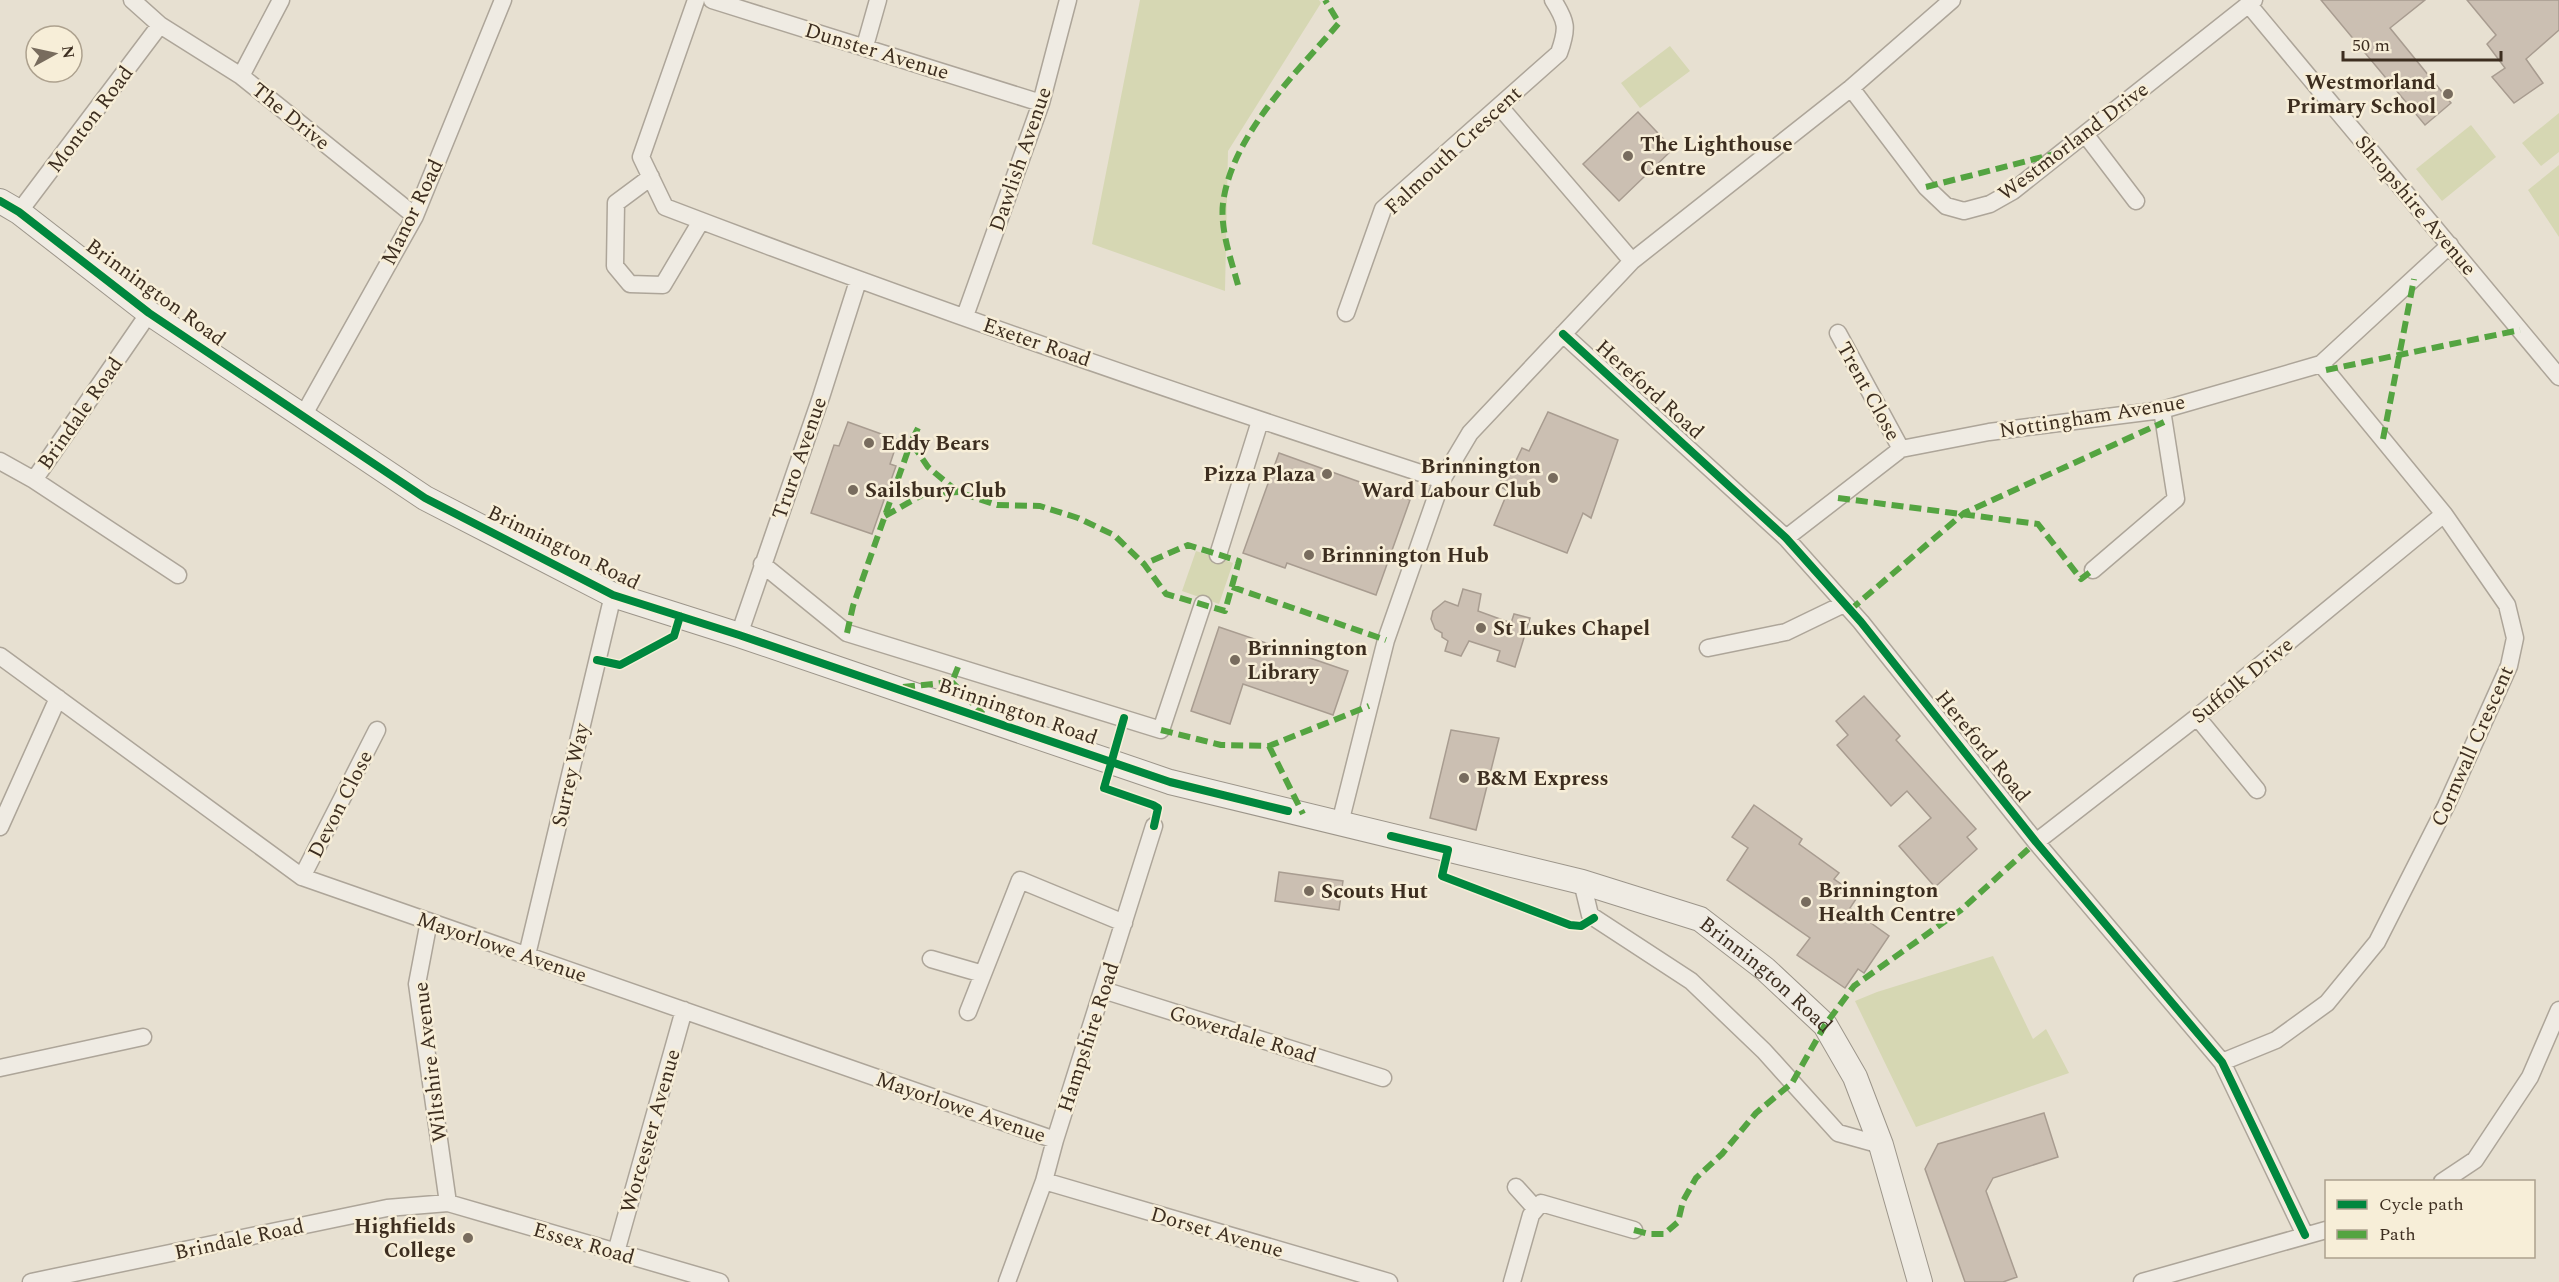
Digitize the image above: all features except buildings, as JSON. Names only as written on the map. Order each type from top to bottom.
[{"type":"street","name":"The Drive","points":[[132,0],[160,25],[241,76],[415,216]]},
{"type":"street","points":[[241,76],[280,0]]},
{"type":"street","name":"Manor Road","points":[[303,416],[415,216],[503,0]]},
{"type":"street","name":"Exeter Road","points":[[696,0],[641,157],[665,207],[858,281],[965,316],[1260,420],[1442,480]]},
{"type":"street","name":"Dunster Avenue","points":[[712,0],[865,46],[1041,103]]},
{"type":"street","points":[[865,46],[878,0]]},
{"type":"street","name":"Dawlish Avenue","points":[[965,316],[1041,103],[1068,0]]},
{"type":"street","name":"Falmouth Crescent","points":[[1346,313],[1383,209],[1559,53],[1566,34],[1564,18],[1553,0]]},
{"type":"street","points":[[1340,823],[1386,640],[1442,480],[1470,433],[1632,261],[1851,88],[1952,0]]},
{"type":"street","name":"Westmorland Drive","points":[[1851,88],[1926,187],[1946,206],[1964,211],[1990,204],[2013,191],[2251,2]]},
{"type":"street","name":"Shropshire Avenue","points":[[2251,2],[2559,377]]},
{"type":"street","name":"Monton Road","points":[[10,207],[160,25]]},
{"type":"street","points":[[1500,107],[1632,261]]},
{"type":"street","points":[[2085,134],[2136,201]]},
{"type":"street","points":[[651,177],[616,204],[615,266],[630,284],[663,285],[701,221]]},
{"type":"street","name":"Brinnington Road","points":[[10,207],[149,313],[425,498],[613,595],[739,635],[1170,782],[1582,882],[1700,918],[1765,969],[1825,1025],[1855,1077],[1881,1145],[1920,1282]]},
{"type":"street","name":"Nottingham Avenue","points":[[1786,538],[1901,448],[1989,432],[2162,410],[2321,364],[2450,245]]},
{"type":"street","name":"Truro Avenue","points":[[739,635],[821,397],[858,281]]},
{"type":"street","name":"Brindale Road","points":[[0,461],[34,480],[149,313]]},
{"type":"street","name":"Trent Close","points":[[1838,333],[1901,448]]},
{"type":"street","name":"Hereford Road","points":[[1563,334],[1786,538],[1844,604],[2036,842],[2222,1062],[2305,1235]]},
{"type":"street","name":"Cornwall Crescent","points":[[2222,1062],[2276,1040],[2327,1003],[2377,942],[2446,806],[2510,666],[2515,638],[2507,605],[2444,514],[2321,364]]},
{"type":"street","points":[[2094,570],[2176,499],[2162,410]]},
{"type":"street","points":[[1218,555],[1260,420]]},
{"type":"street","points":[[34,480],[178,575]]},
{"type":"street","name":"Suffolk Drive","points":[[2036,842],[2197,717],[2444,514]]},
{"type":"street","points":[[762,564],[847,633],[1161,730],[1203,604]]},
{"type":"street","name":"Surrey Way","points":[[526,955],[613,595]]},
{"type":"street","points":[[1707,648],[1786,632],[1844,604]]},
{"type":"street","name":"Mayorlowe Avenue","points":[[0,656],[302,877],[1055,1140]]},
{"type":"street","points":[[0,827],[58,698]]},
{"type":"street","points":[[2197,717],[2257,790]]},
{"type":"street","name":"Devon Close","points":[[302,877],[377,730]]},
{"type":"street","name":"Hampshire Road","points":[[1007,1282],[1044,1181],[1154,826]]},
{"type":"street","points":[[968,1012],[1020,880],[1124,922]]},
{"type":"street","points":[[1582,882],[1590,915],[1691,981],[1764,1051],[1839,1133],[1881,1145]]},
{"type":"street","name":"Wiltshire Avenue","points":[[429,921],[417,984],[448,1203]]},
{"type":"street","points":[[931,959],[983,974]]},
{"type":"street","name":"Gowerdale Road","points":[[1103,990],[1383,1077]]},
{"type":"street","name":"Worcester Avenue","points":[[616,1252],[684,1010]]},
{"type":"street","points":[[2445,1180],[2475,1160],[2530,1077],[2559,1010]]},
{"type":"street","points":[[0,1068],[143,1037]]},
{"type":"street","name":"Dorset Avenue","points":[[1044,1181],[1389,1282]]},
{"type":"street","points":[[1516,1187],[1535,1208]]},
{"type":"street","name":"Brindale Road","points":[[31,1282],[387,1208],[448,1203]]},
{"type":"street","name":"Essex Road","points":[[448,1203],[720,1282]]},
{"type":"street","points":[[1512,1282],[1535,1208],[1542,1203],[1634,1230]]},
{"type":"street","points":[[2149,1281],[2325,1230]]},
{"type":"green space","points":[[1140,0],[1319,0],[1321,3],[1228,151],[1225,291],[1092,244]]},
{"type":"green space","points":[[1670,46],[1690,71],[1640,108],[1621,83]]},
{"type":"green space","points":[[2559,113],[2559,152],[2541,166],[2522,143]]},
{"type":"green space","points":[[2471,125],[2496,157],[2442,201],[2416,169]]},
{"type":"green space","points":[[2559,165],[2559,237],[2528,190]]},
{"type":"green space","points":[[1196,551],[1233,563],[1219,604],[1182,591]]},
{"type":"green space","points":[[1993,956],[2033,1039],[2046,1029],[2069,1073],[1916,1127],[1855,1001]]},
{"type":"marked path","points":[[1238,285],[1227,244],[1222,213],[1229,178],[1239,153],[1268,106],[1339,23],[1325,0]]},
{"type":"marked path","points":[[1926,187],[2062,152]]},
{"type":"marked path","points":[[2383,439],[2414,279]]},
{"type":"marked path","points":[[2326,370],[2520,330]]},
{"type":"marked path","points":[[1850,610],[1964,513],[2164,422]]},
{"type":"marked path","points":[[918,428],[911,442],[928,467],[958,492],[997,505],[1040,506],[1078,518],[1114,535],[1144,564],[1166,594],[1225,611],[1239,561],[1188,545],[1144,564]]},
{"type":"marked path","points":[[847,633],[853,606],[911,442]]},
{"type":"marked path","points":[[885,516],[922,495],[958,492]]},
{"type":"marked path","points":[[1838,498],[2038,524],[2081,579],[2093,570]]},
{"type":"marked path","points":[[1232,587],[1386,640]]},
{"type":"marked path","points":[[903,687],[952,682],[958,667]]},
{"type":"marked path","points":[[952,682],[983,714]]},
{"type":"marked path","points":[[1161,730],[1221,745],[1269,746],[1369,706]]},
{"type":"marked path","points":[[1269,746],[1303,814]]},
{"type":"marked path","points":[[1634,1230],[1649,1234],[1664,1234],[1678,1222],[1683,1201],[1696,1178],[1722,1154],[1756,1113],[1792,1083],[1825,1025],[1854,986],[1961,910],[2036,842]]},
{"type":"cycle path","points":[[0,201],[19,212],[149,313],[425,498],[613,595],[739,635],[1170,782],[1288,811]]},
{"type":"cycle path","points":[[1563,334],[1786,538],[1861,622],[2036,842],[2222,1062],[2305,1235]]},
{"type":"cycle path","points":[[597,660],[620,665],[674,636],[680,616]]},
{"type":"cycle path","points":[[1124,718],[1104,788],[1158,808],[1154,826]]},
{"type":"cycle path","points":[[1391,836],[1448,850],[1442,876],[1570,925],[1581,926],[1594,918]]},
{"type":"place","name":"Westmorland Primary School","points":[[2448,94]]},
{"type":"place","name":"The Lighthouse Centre","points":[[1628,156]]},
{"type":"place","name":"Eddy Bears","points":[[869,443]]},
{"type":"place","name":"Pizza Plaza","points":[[1327,474]]},
{"type":"place","name":"Brinnington Ward Labour Club","points":[[1553,478]]},
{"type":"place","name":"Sailsbury Club","points":[[853,490]]},
{"type":"place","name":"Brinnington Hub","points":[[1309,555]]},
{"type":"place","name":"St Lukes Chapel","points":[[1481,628]]},
{"type":"place","name":"Brinnington Library","points":[[1235,660]]},
{"type":"place","name":"B&M Express","points":[[1464,778]]},
{"type":"place","name":"Scouts Hut","points":[[1309,891]]},
{"type":"place","name":"Brinnington Health Centre","points":[[1806,902]]},
{"type":"place","name":"Highfields College","points":[[468,1238]]}]
